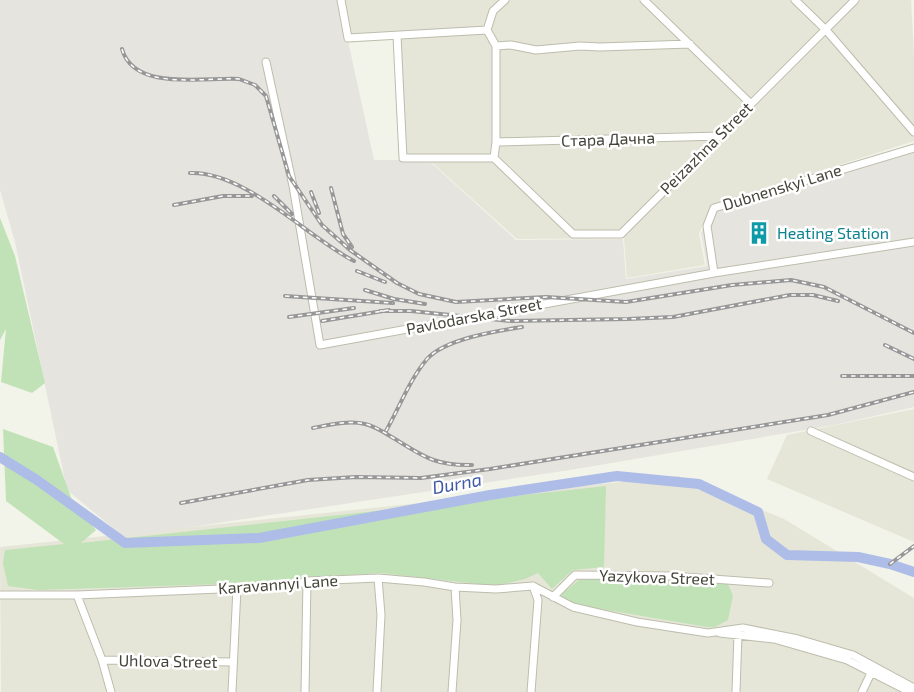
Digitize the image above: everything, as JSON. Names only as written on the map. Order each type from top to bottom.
[{"type":"street","points":[[341,0],[348,38],[487,30]]},
{"type":"street","points":[[397,36],[403,158],[494,158],[496,46],[487,30],[493,11],[505,0]]},
{"type":"street","points":[[644,0],[751,104]]},
{"type":"street","points":[[795,0],[826,30],[914,132]]},
{"type":"street","name":"Peizazhna Street","points":[[494,158],[573,234],[621,234],[855,0]]},
{"type":"street","points":[[496,46],[511,45],[536,50],[580,46],[690,44]]},
{"type":"street","name":"Pavlodarska Street","points":[[266,62],[293,186],[320,345],[714,273],[914,242]]},
{"type":"street","name":"Стара Дачна","points":[[496,142],[720,136]]},
{"type":"street","name":"Dubnenskyi Lane","points":[[714,273],[707,225],[714,208],[914,148]]},
{"type":"street","points":[[811,431],[914,477]]},
{"type":"street","name":"Yazykova Street","points":[[553,597],[575,574],[672,576],[769,583]]},
{"type":"street","points":[[377,692],[381,615],[378,578]]},
{"type":"street","name":"Karavannyi Lane","points":[[0,595],[77,595],[293,586],[307,581],[378,578],[455,587],[496,589],[533,586]]},
{"type":"street","points":[[305,692],[307,581]]},
{"type":"street","points":[[533,586],[573,607],[627,620],[708,633],[774,639],[814,650],[847,660],[909,692]]},
{"type":"street","points":[[531,692],[538,600],[533,586]]},
{"type":"street","points":[[452,692],[457,620],[455,587]]},
{"type":"street","name":"Uhlova Street","points":[[232,692],[237,588]]},
{"type":"street","points":[[77,595],[102,660],[111,692]]},
{"type":"street","points":[[708,633],[743,628],[798,639],[853,655],[914,688]]},
{"type":"street","points":[[736,692],[738,634]]},
{"type":"street","name":"Uhlova Street","points":[[102,660],[233,662]]},
{"type":"street","points":[[862,692],[871,673]]},
{"type":"shaded area","points":[[0,0],[339,0],[374,160],[428,160],[516,240],[623,239],[626,279],[707,266],[701,233],[712,207],[914,145],[914,407],[834,425],[570,470],[124,537],[67,490],[15,242],[0,190]]},
{"type":"shaded area","points":[[343,0],[911,0],[914,53],[914,141],[711,206],[699,234],[705,265],[627,278],[624,238],[517,239],[428,159],[401,159],[394,39],[350,40]]},
{"type":"shaded area","points":[[914,409],[914,542],[767,479],[787,435]]},
{"type":"shaded area","points":[[678,476],[784,519],[914,598],[914,692],[1,692],[0,547]]},
{"type":"green space","points":[[0,218],[15,256],[45,383],[32,393],[1,382],[6,329],[0,340]]},
{"type":"green space","points":[[3,429],[53,447],[72,500],[96,530],[81,543],[606,486],[604,567],[573,570],[552,589],[538,573],[525,579],[496,586],[381,573],[314,577],[291,582],[38,590],[8,586],[3,563],[5,550],[64,544],[6,501]]},
{"type":"green space","points":[[581,578],[728,584],[733,596],[728,620],[715,627],[707,627],[583,606],[561,599],[562,594]]},
{"type":"waterway","name":"Durna","points":[[0,457],[37,480],[125,543],[259,538],[490,495],[617,476],[699,484],[758,512],[766,539],[787,555],[858,557],[914,572]]},
{"type":"railway","points":[[122,49],[129,63],[141,72],[155,77],[190,80],[239,79],[255,85],[266,96],[289,176],[322,225],[350,250],[397,283],[419,294],[456,302],[546,297],[626,302],[732,285],[791,280],[824,287],[914,333]]},
{"type":"railway","points":[[190,173],[211,175],[232,182],[253,193],[354,261]]},
{"type":"railway","points":[[331,188],[343,234],[352,247]]},
{"type":"railway","points":[[311,192],[319,213]]},
{"type":"railway","points":[[174,205],[223,196],[252,196]]},
{"type":"railway","points":[[274,196],[292,214]]},
{"type":"railway","points":[[357,271],[385,282]]},
{"type":"railway","points":[[365,290],[394,299],[425,304]]},
{"type":"railway","points":[[380,311],[411,311],[511,321],[628,319],[673,317],[790,295],[813,295],[838,301]]},
{"type":"railway","points":[[285,296],[393,303]]},
{"type":"railway","points":[[289,317],[354,308]]},
{"type":"railway","points":[[322,321],[389,310]]},
{"type":"railway","points":[[386,431],[415,375],[435,352],[458,341],[522,327]]},
{"type":"railway","points":[[885,345],[914,359]]},
{"type":"railway","points":[[842,376],[914,376]]},
{"type":"railway","points":[[181,503],[308,480],[356,477],[421,478],[490,469],[828,415],[914,392]]},
{"type":"railway","points":[[313,428],[332,424],[365,424],[428,458],[447,464],[472,465]]},
{"type":"railway","points":[[890,564],[914,546]]},
{"type":"place","name":"Heating Station","points":[[759,233]]}]
